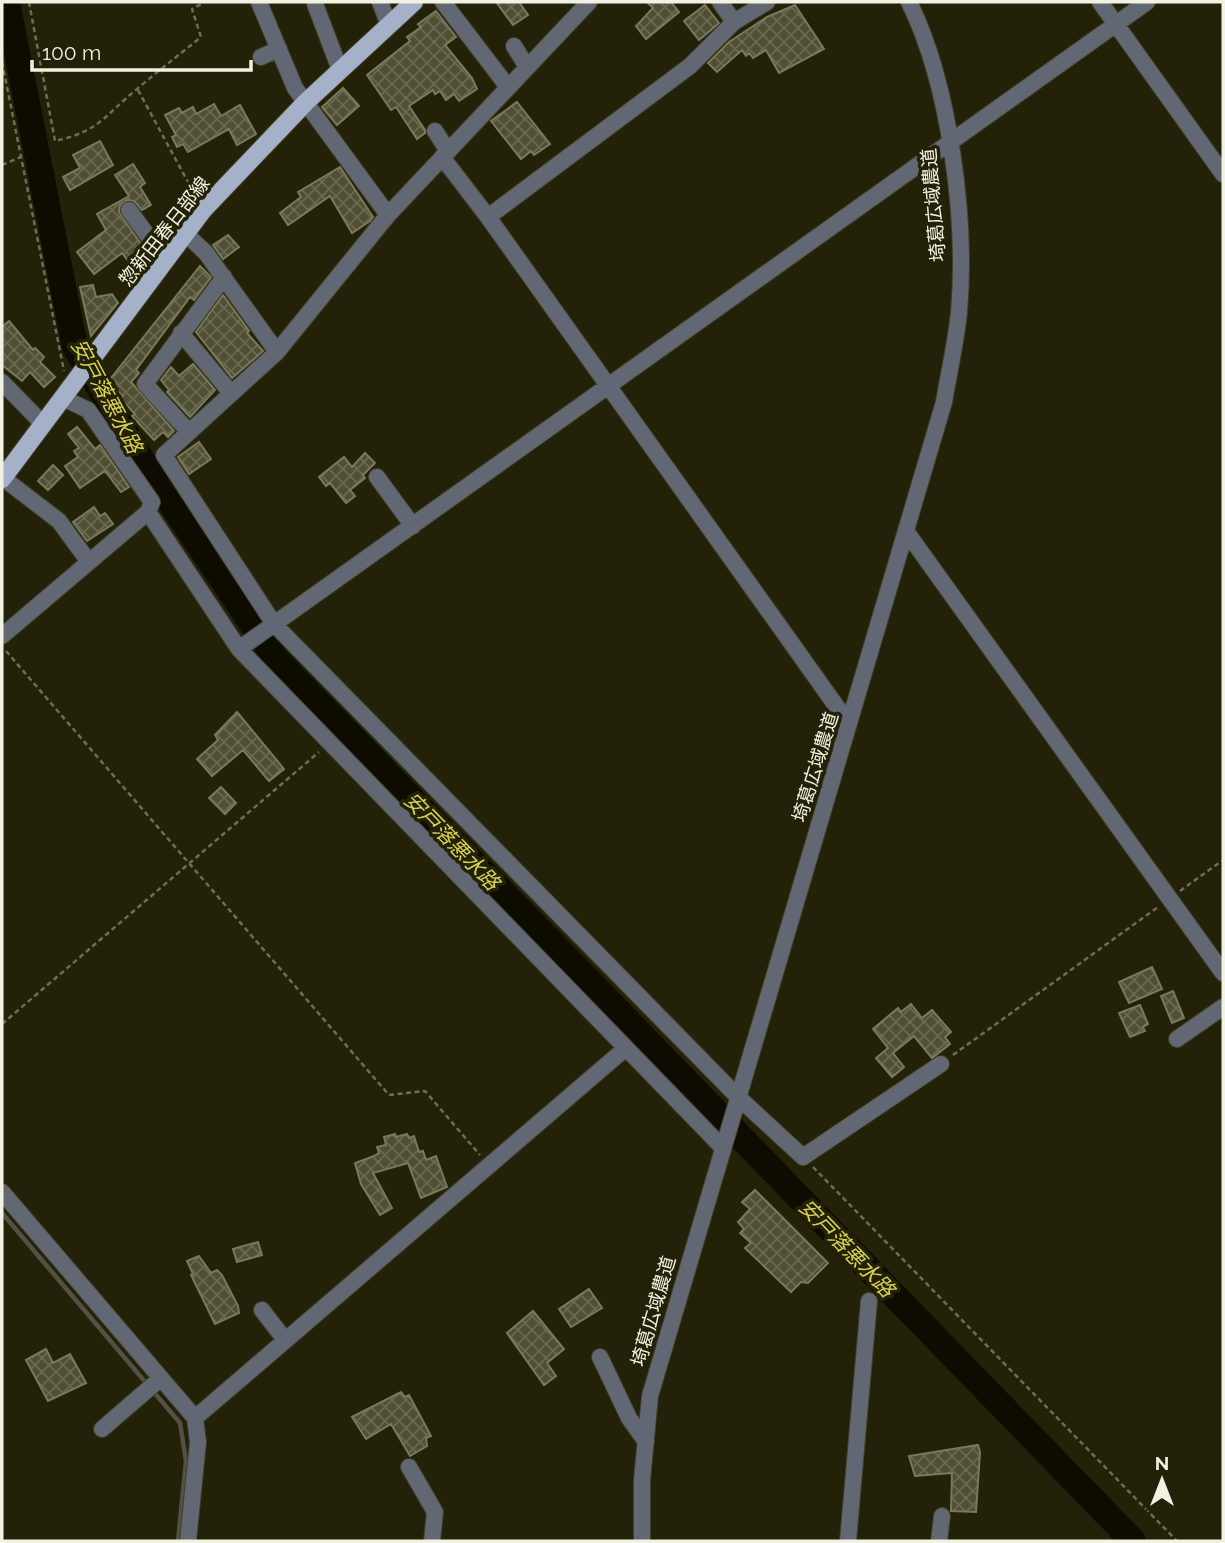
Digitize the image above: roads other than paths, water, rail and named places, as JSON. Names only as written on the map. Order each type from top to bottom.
[{"type":"main road","name":"惣新田春日部線","points":[[3,474],[66,395],[203,210],[306,102],[414,2]]},
{"type":"street","points":[[259,2],[295,88],[388,215]]},
{"type":"street","points":[[380,2],[389,25]]},
{"type":"street","points":[[443,2],[508,87]]},
{"type":"street","points":[[589,2],[388,215],[277,352],[164,455],[274,624],[737,1101],[803,1157],[941,1063]]},
{"type":"street","points":[[720,2],[734,22]]},
{"type":"street","points":[[488,217],[690,65],[734,22],[767,2]]},
{"type":"street","name":"埼葛広域農道","points":[[642,1541],[650,1396],[908,534],[944,402],[959,312],[961,234],[950,144],[936,79],[909,2]]},
{"type":"street","points":[[1100,2],[1223,174]]},
{"type":"street","points":[[239,649],[1147,2]]},
{"type":"street","points":[[315,4],[340,70]]},
{"type":"street","points":[[562,7],[569,22]]},
{"type":"street","points":[[514,46],[527,67]]},
{"type":"street","points":[[261,57],[279,48]]},
{"type":"street","points":[[435,131],[445,154],[488,217],[849,724]]},
{"type":"street","points":[[129,210],[166,261]]},
{"type":"street","points":[[187,235],[206,253],[277,352]]},
{"type":"street","points":[[189,432],[145,384],[224,277]]},
{"type":"street","points":[[181,333],[232,393]]},
{"type":"street","points":[[2,382],[43,424]]},
{"type":"street","points":[[2,636],[148,512],[152,502],[106,432],[88,410],[66,395]]},
{"type":"street","points":[[3,474],[59,521],[89,562]]},
{"type":"street","points":[[377,477],[413,526]]},
{"type":"street","points":[[148,512],[239,649],[626,1048],[724,1145]]},
{"type":"street","points":[[908,534],[1223,973]]},
{"type":"street","points":[[1177,1040],[1223,1007]]},
{"type":"street","points":[[195,1418],[626,1048]]},
{"type":"street","points":[[2,1192],[195,1418],[198,1442],[188,1541]]},
{"type":"street","points":[[848,1541],[869,1301]]},
{"type":"street","points":[[262,1310],[285,1340]]},
{"type":"street","points":[[600,1357],[629,1418],[646,1442]]},
{"type":"street","points":[[102,1429],[161,1378]]},
{"type":"street","points":[[409,1467],[435,1512],[432,1541]]},
{"type":"street","points":[[939,1541],[942,1516]]},
{"type":"waterway","name":"安戸落悪水路","points":[[7,2],[75,347],[142,460],[275,658],[1133,1541]]},
{"type":"waterway","points":[[2,1213],[180,1423],[186,1461],[178,1541]]}]
